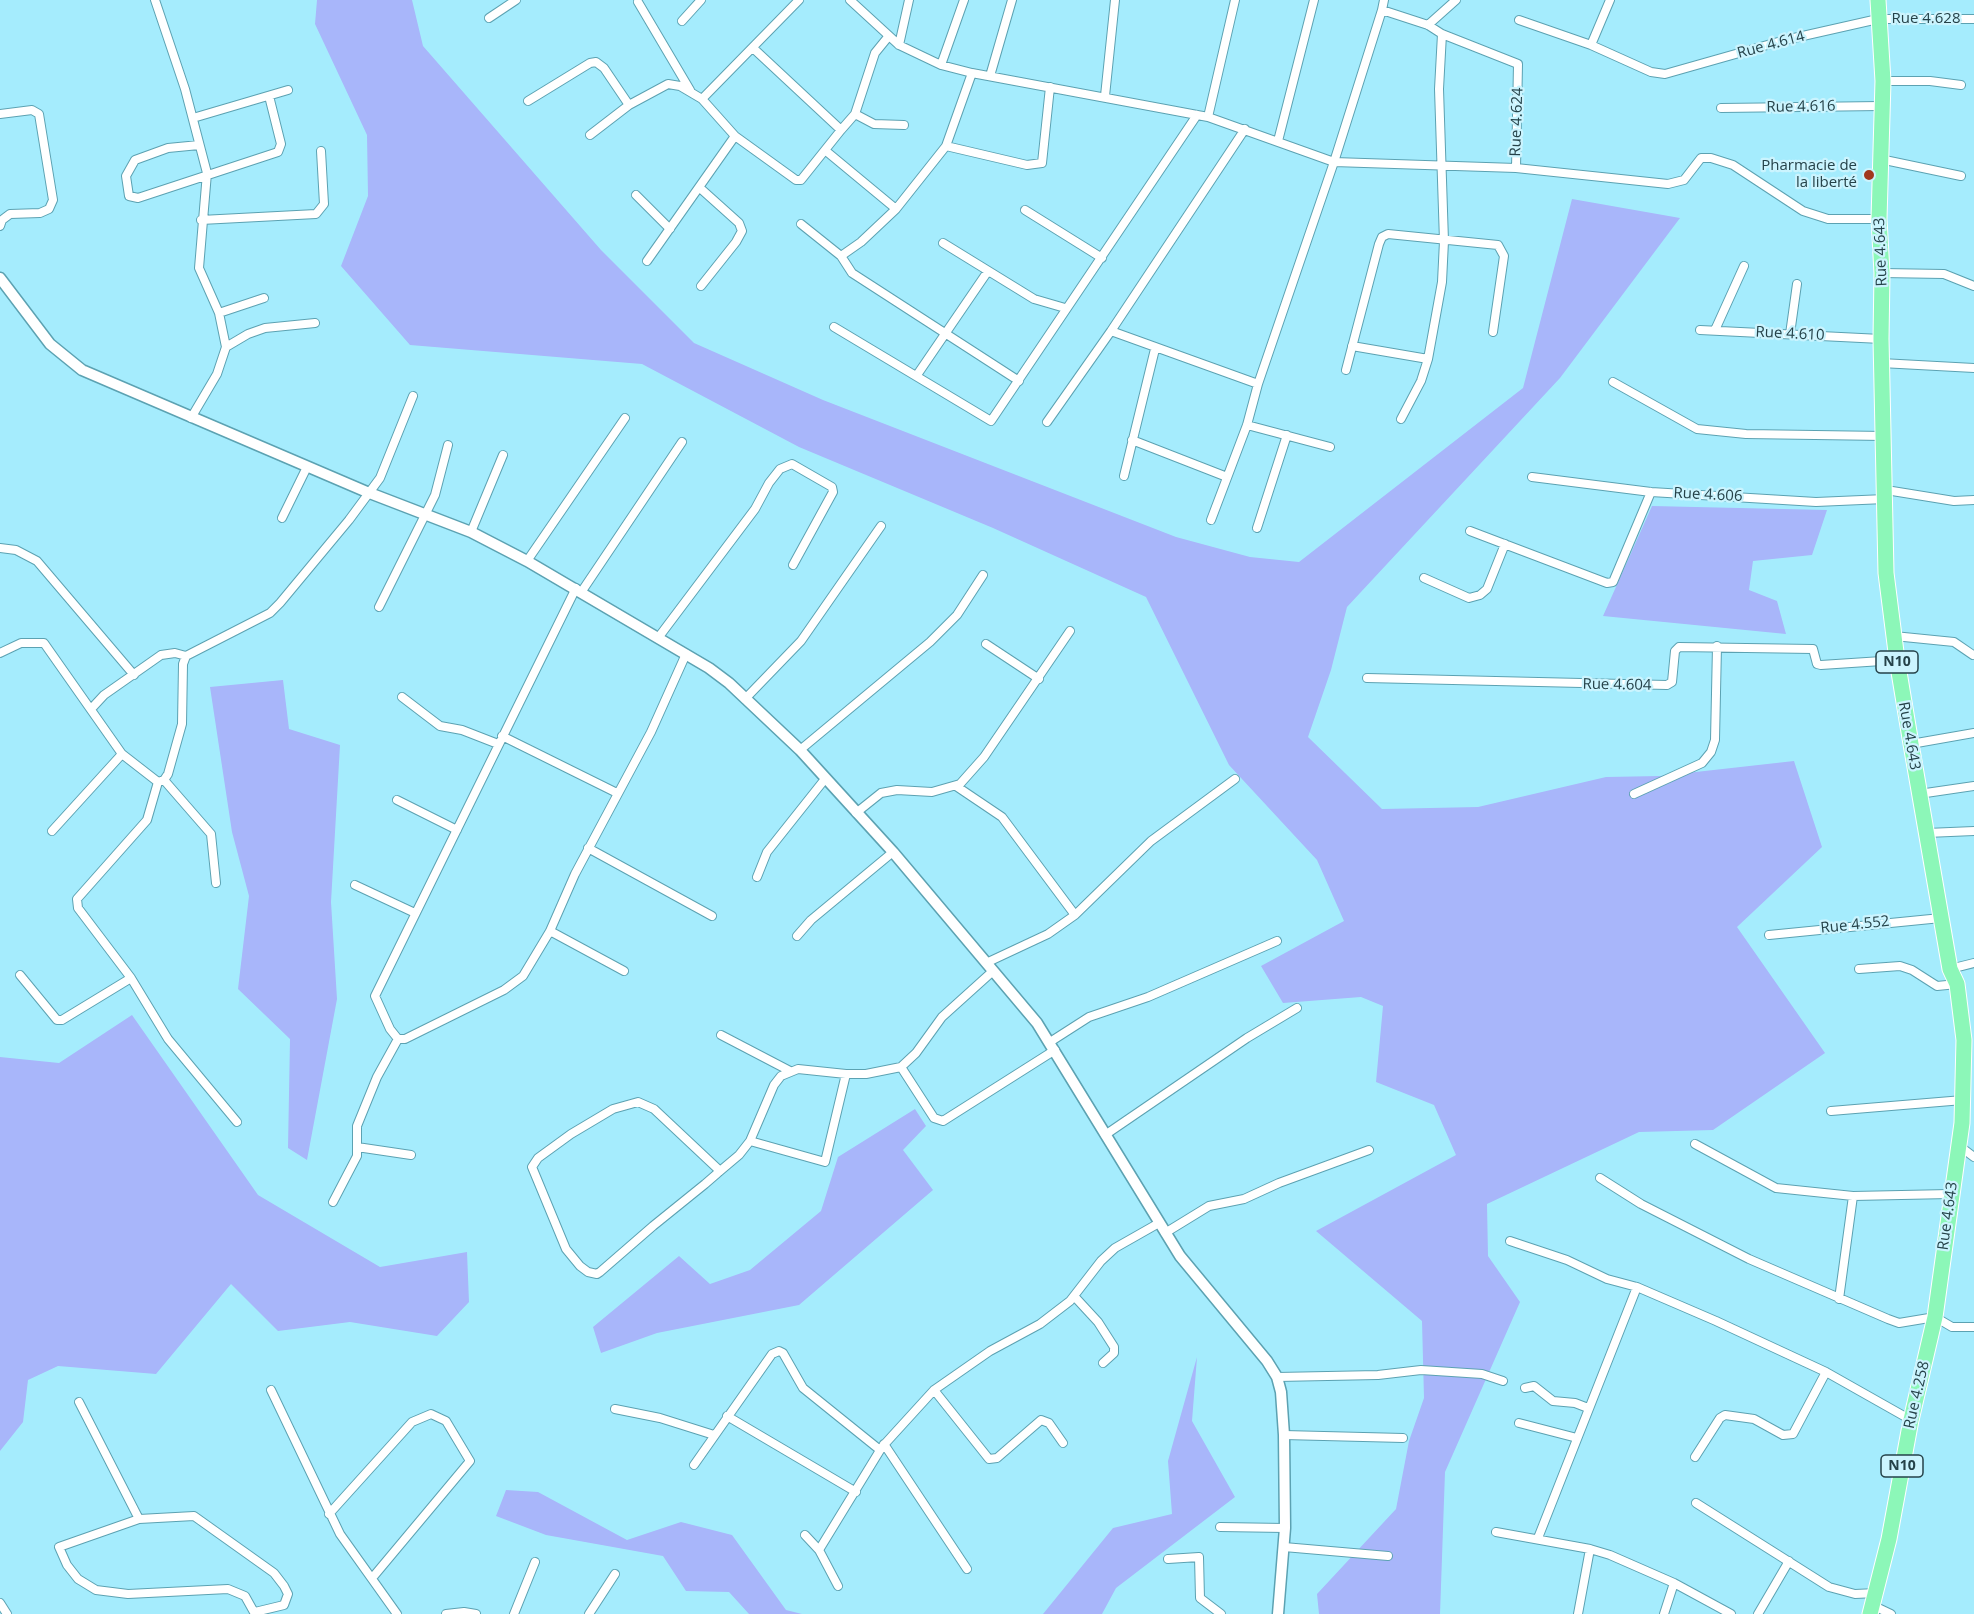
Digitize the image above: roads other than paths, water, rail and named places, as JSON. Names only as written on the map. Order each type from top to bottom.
[{"type":"highway","name":"Rue 4.643","points":[[1878,0],[1882,81],[1879,219],[1882,273],[1881,363],[1886,494],[1886,573],[1896,660],[1919,794],[1950,969],[1957,984],[1969,1042],[1935,1317]]},
{"type":"highway","name":"Rue 4.258","points":[[1873,1604],[1935,1317]]},
{"type":"street","points":[[155,0],[193,118],[207,173],[201,220],[199,268],[219,313],[226,347],[217,374],[191,418]]},
{"type":"street","points":[[489,18],[516,0]]},
{"type":"street","points":[[682,21],[700,0]]},
{"type":"street","points":[[702,99],[799,0]]},
{"type":"street","points":[[850,0],[899,45],[941,65],[972,73],[1208,117],[1334,162],[1516,168]]},
{"type":"street","points":[[899,45],[909,0]]},
{"type":"street","points":[[941,65],[964,0]]},
{"type":"street","points":[[990,76],[1012,0]]},
{"type":"street","points":[[1105,96],[1115,0]]},
{"type":"street","points":[[1208,117],[1235,0]]},
{"type":"street","points":[[1278,141],[1314,0]]},
{"type":"street","points":[[1211,520],[1247,425],[1258,384],[1334,162],[1384,0]]},
{"type":"street","points":[[1428,25],[1456,0]]},
{"type":"street","points":[[1519,20],[1592,45],[1610,0]]},
{"type":"street","points":[[638,2],[691,91]]},
{"type":"street","name":"Rue 4.624","points":[[1382,10],[1428,25],[1442,34],[1518,64],[1516,168],[1668,184],[1684,180],[1701,158],[1711,158],[1733,165],[1803,211],[1828,219],[1879,219]]},
{"type":"street","name":"Rue 4.614","points":[[1592,45],[1651,72],[1665,74],[1785,40],[1878,19]]},
{"type":"street","name":"Rue 4.628","points":[[1878,19],[1974,19]]},
{"type":"street","points":[[1401,419],[1421,381],[1428,359],[1442,282],[1444,241],[1439,89],[1442,34]]},
{"type":"street","points":[[590,135],[629,105],[668,84],[691,91],[702,99],[735,136],[796,180],[806,177],[855,114],[875,53],[888,37]]},
{"type":"street","points":[[753,48],[842,130]]},
{"type":"street","points":[[528,101],[590,63],[596,62],[604,68],[629,105]]},
{"type":"street","points":[[841,256],[861,242],[896,209],[946,146],[972,73]]},
{"type":"street","points":[[1882,81],[1930,81],[1961,85]]},
{"type":"street","points":[[946,146],[1027,165],[1042,163],[1050,87]]},
{"type":"street","points":[[193,118],[288,90]]},
{"type":"street","points":[[199,146],[168,148],[135,160],[126,176],[129,196],[138,198],[207,173],[278,152],[281,144],[269,96]]},
{"type":"street","name":"Rue 4.616","points":[[1721,108],[1881,106]]},
{"type":"street","points":[[0,114],[32,110],[39,114],[53,200],[49,209],[40,213],[10,214],[2,220],[0,226]]},
{"type":"street","points":[[855,114],[874,124],[904,125]]},
{"type":"street","points":[[834,327],[917,375],[988,421],[994,418],[1065,308],[1102,258],[1197,115]]},
{"type":"street","points":[[1047,422],[1111,331],[1245,129]]},
{"type":"street","points":[[647,261],[735,136]]},
{"type":"street","points":[[201,220],[316,214],[324,204],[321,151]]},
{"type":"street","points":[[826,152],[896,209]]},
{"type":"street","points":[[1880,159],[1961,176]]},
{"type":"street","points":[[700,188],[739,223],[742,231],[701,286]]},
{"type":"street","points":[[636,195],[670,229]]},
{"type":"street","points":[[1025,210],[1102,258]]},
{"type":"street","points":[[801,224],[841,256],[852,273],[1019,381]]},
{"type":"street","points":[[1346,370],[1382,237],[1394,233],[1444,241],[1498,245],[1504,256],[1493,332]]},
{"type":"street","points":[[943,243],[1034,299],[1065,308]]},
{"type":"street","points":[[1715,330],[1744,266]]},
{"type":"street","points":[[917,375],[988,271]]},
{"type":"street","points":[[1882,273],[1944,274],[1974,286]]},
{"type":"street","points":[[0,278],[44,336],[66,359],[99,378],[367,492],[471,532],[527,561],[686,654],[722,678],[800,750],[893,852],[1033,1017],[1053,1046],[1165,1233],[1197,1278],[1267,1361],[1277,1377],[1281,1392],[1284,1435],[1285,1528],[1278,1614]]},
{"type":"street","points":[[1790,334],[1797,284]]},
{"type":"street","points":[[219,313],[264,298]]},
{"type":"street","points":[[226,347],[248,334],[265,328],[315,322]]},
{"type":"street","name":"Rue 4.610","points":[[1700,330],[1881,339]]},
{"type":"street","points":[[1111,331],[1155,349],[1258,384]]},
{"type":"street","points":[[1352,346],[1428,359]]},
{"type":"street","points":[[1124,476],[1155,349]]},
{"type":"street","points":[[1881,363],[1974,368]]},
{"type":"street","points":[[1613,382],[1697,429],[1746,434],[1884,436]]},
{"type":"street","points":[[237,1122],[168,1039],[131,978],[78,908],[78,899],[147,820],[161,781],[168,774],[182,724],[183,664],[186,656],[270,613],[349,520],[388,462],[413,396]]},
{"type":"street","points":[[527,561],[625,418]]},
{"type":"street","points":[[1247,425],[1330,447]]},
{"type":"street","points":[[1257,528],[1287,435]]},
{"type":"street","points":[[1132,440],[1227,477]]},
{"type":"street","points":[[398,1039],[390,1029],[375,996],[500,740],[579,590],[682,442]]},
{"type":"street","points":[[379,607],[435,495],[448,445]]},
{"type":"street","points":[[471,532],[503,455]]},
{"type":"street","points":[[658,638],[755,509],[769,483],[780,469],[792,464],[832,487],[833,492],[793,565]]},
{"type":"street","points":[[282,518],[307,467]]},
{"type":"street","name":"Rue 4.606","points":[[1532,477],[1651,492],[1816,502],[1886,494],[1954,501],[1974,500]]},
{"type":"street","points":[[1470,531],[1607,583],[1613,582],[1651,492]]},
{"type":"street","points":[[745,699],[801,641],[881,526]]},
{"type":"street","points":[[1424,578],[1469,598],[1480,595],[1487,589],[1505,544]]},
{"type":"street","points":[[0,548],[16,550],[37,561],[134,675]]},
{"type":"street","points":[[800,750],[930,642],[957,615],[983,575]]},
{"type":"street","points":[[856,813],[876,795],[886,792],[932,792],[956,786],[971,774],[1070,631]]},
{"type":"street","points":[[1894,636],[1954,642],[1973,655]]},
{"type":"street","points":[[0,653],[21,643],[44,643],[122,754],[161,781],[211,834],[216,883]]},
{"type":"street","points":[[986,644],[1038,679]]},
{"type":"street","points":[[1634,794],[1702,763],[1711,752],[1715,740],[1717,646]]},
{"type":"street","name":"Rue 4.604","points":[[1367,678],[1667,685],[1672,682],[1675,651],[1679,647],[1813,649],[1817,664],[1821,665],[1896,660]]},
{"type":"street","points":[[91,710],[104,695],[161,655],[175,653],[186,656]]},
{"type":"street","points":[[398,1039],[405,1039],[515,983],[523,976],[550,931],[588,848],[651,732],[686,654]]},
{"type":"street","points":[[402,697],[440,726],[500,740],[617,793]]},
{"type":"street","points":[[1911,744],[1974,733]]},
{"type":"street","points":[[52,831],[122,754]]},
{"type":"street","points":[[757,877],[767,852],[825,779]]},
{"type":"street","points":[[720,1171],[654,1109],[638,1102],[613,1109],[571,1134],[538,1158],[532,1167],[558,1236],[574,1260],[593,1275],[600,1272],[720,1171],[750,1141],[774,1085],[790,1071],[798,1069],[866,1074],[901,1067],[916,1053],[942,1017],[990,967],[1048,934],[1075,915],[1151,842],[1235,779]]},
{"type":"street","points":[[956,786],[1002,817],[1075,915]]},
{"type":"street","points":[[1919,794],[1974,786]]},
{"type":"street","points":[[397,800],[457,830]]},
{"type":"street","points":[[1927,833],[1974,831]]},
{"type":"street","points":[[588,848],[712,916]]},
{"type":"street","points":[[797,936],[811,920],[893,852]]},
{"type":"street","points":[[355,885],[415,913]]},
{"type":"street","name":"Rue 4.552","points":[[1769,935],[1874,922],[1941,918]]},
{"type":"street","points":[[550,931],[624,971]]},
{"type":"street","points":[[901,1067],[934,1118],[943,1121],[1053,1046],[1089,1017],[1148,997],[1277,941]]},
{"type":"street","points":[[1950,969],[1974,963]]},
{"type":"street","points":[[1859,969],[1900,966],[1912,970],[1937,986],[1957,984]]},
{"type":"street","points":[[20,975],[57,1020],[62,1020],[131,978]]},
{"type":"street","points":[[1105,1135],[1247,1038],[1298,1008]]},
{"type":"street","points":[[721,1035],[790,1071]]},
{"type":"street","points":[[333,1202],[357,1156],[357,1126],[377,1077],[398,1039]]},
{"type":"street","points":[[750,1141],[825,1162],[846,1074]]},
{"type":"street","points":[[1831,1111],[1963,1100]]},
{"type":"street","points":[[1695,1144],[1776,1188],[1852,1196],[1950,1194]]},
{"type":"street","points":[[1958,1145],[1974,1157]]},
{"type":"street","points":[[357,1148],[411,1155]]},
{"type":"street","points":[[1165,1233],[1213,1204],[1244,1199],[1279,1183],[1369,1150]]},
{"type":"street","points":[[1600,1178],[1641,1204],[1749,1259],[1899,1323],[1935,1317],[1952,1327],[1974,1327]]},
{"type":"street","points":[[1839,1299],[1852,1196]]},
{"type":"street","points":[[819,1550],[882,1447],[934,1390],[990,1351],[1040,1324],[1074,1296],[1101,1261],[1115,1248],[1159,1223]]},
{"type":"street","points":[[1510,1241],[1567,1260],[1607,1279],[1637,1287],[1826,1372],[1911,1420]]},
{"type":"street","points":[[1538,1538],[1637,1287]]},
{"type":"street","points":[[1074,1296],[1114,1347],[1114,1353],[1103,1363]]},
{"type":"street","points":[[694,1466],[772,1354],[778,1351],[783,1353],[803,1388],[882,1447],[967,1569]]},
{"type":"street","points":[[1277,1377],[1378,1375],[1421,1370],[1482,1374],[1503,1381]]},
{"type":"street","points":[[1695,1457],[1720,1418],[1725,1415],[1754,1419],[1783,1435],[1793,1434],[1826,1372]]},
{"type":"street","points":[[1525,1388],[1534,1386],[1553,1401],[1575,1403],[1588,1408]]},
{"type":"street","points":[[271,1390],[329,1514],[353,1553],[373,1577],[397,1614]]},
{"type":"street","points":[[934,1390],[989,1460],[997,1458],[1041,1420],[1049,1423],[1063,1443]]},
{"type":"street","points":[[79,1402],[139,1519]]},
{"type":"street","points":[[615,1409],[660,1418],[714,1435]]},
{"type":"street","points":[[329,1514],[412,1422],[431,1414],[446,1421],[470,1461],[373,1577]]},
{"type":"street","points":[[727,1416],[856,1492]]},
{"type":"street","points":[[1519,1424],[1577,1438]]},
{"type":"street","points":[[1284,1435],[1403,1438]]},
{"type":"street","points":[[1696,1503],[1829,1587],[1855,1593],[1891,1614]]},
{"type":"street","points":[[194,1516],[274,1573],[284,1586],[288,1600],[279,1607],[255,1613],[245,1596],[228,1589],[128,1594],[96,1590],[78,1579],[58,1549],[60,1545],[139,1519],[194,1516]]},
{"type":"street","points":[[1220,1527],[1285,1528]]},
{"type":"street","points":[[1496,1532],[1590,1549],[1674,1583],[1731,1614]]},
{"type":"street","points":[[805,1536],[819,1550],[838,1586]]},
{"type":"street","points":[[1284,1548],[1388,1556]]},
{"type":"street","points":[[1578,1614],[1590,1549]]},
{"type":"street","points":[[1168,1559],[1199,1557],[1200,1598],[1221,1614]]},
{"type":"street","points":[[1758,1614],[1789,1561]]},
{"type":"street","points":[[514,1614],[535,1562]]},
{"type":"street","points":[[589,1614],[615,1574]]},
{"type":"street","points":[[1664,1614],[1674,1583]]},
{"type":"street","points":[[0,1604],[7,1614]]},
{"type":"street","points":[[446,1614],[464,1612],[476,1614]]},
{"type":"place","name":"Pharmacie de la liberté","points":[[1869,175]]}]
